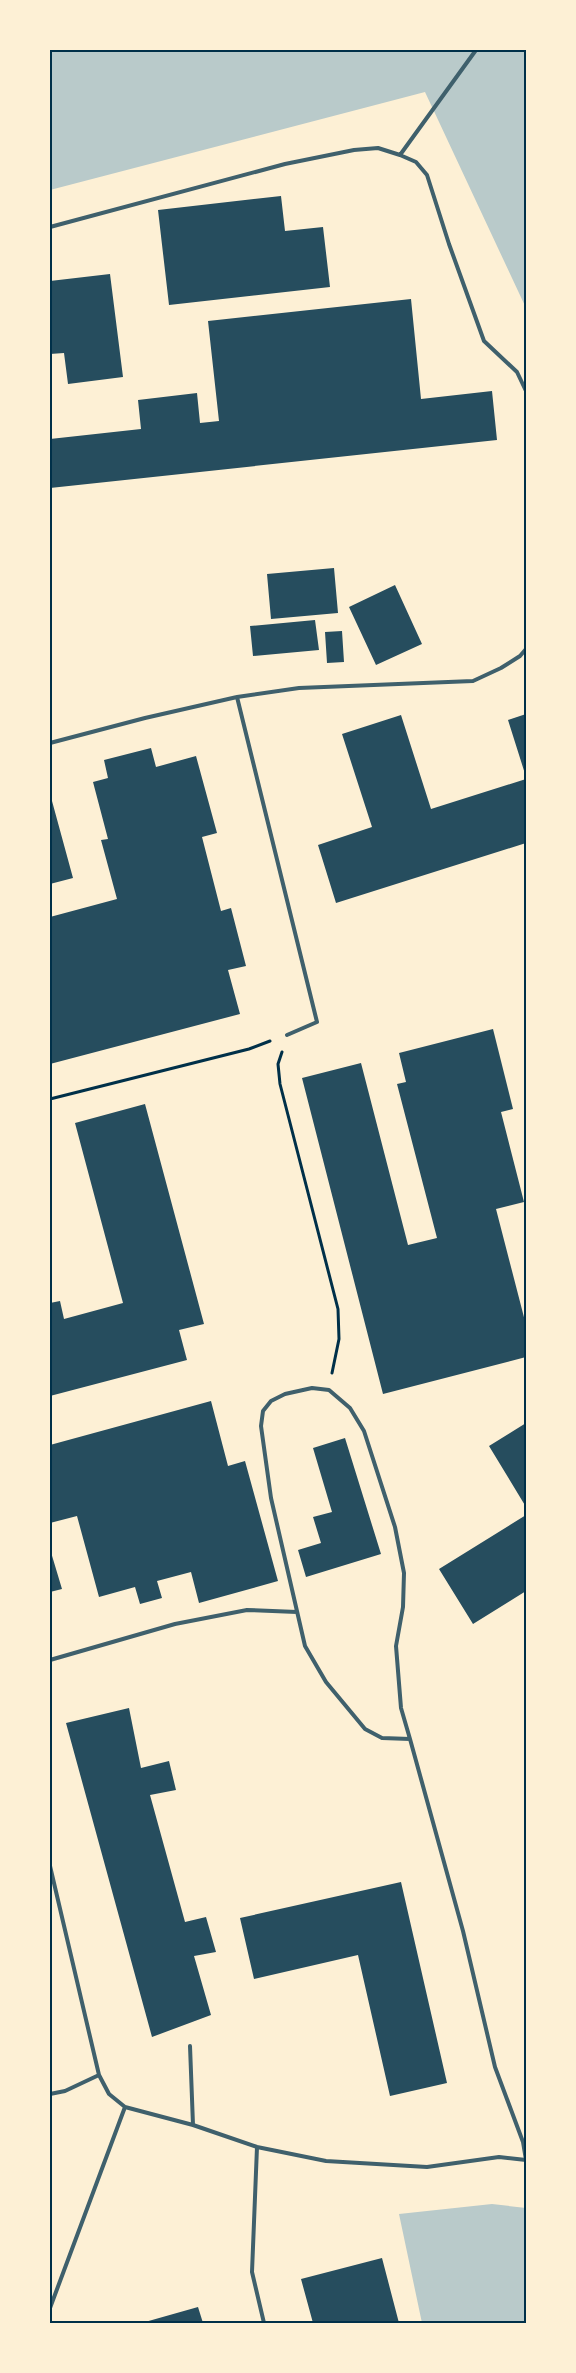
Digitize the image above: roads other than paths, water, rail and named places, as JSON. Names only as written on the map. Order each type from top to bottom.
[{"type":"lane","points":[[400,155],[476,50]]},
{"type":"lane","points":[[50,227],[285,164],[378,148],[400,155],[416,162],[427,174],[449,244],[484,341],[517,372],[526,391]]},
{"type":"lane","points":[[50,743],[236,697],[298,688],[473,681],[520,656],[526,649]]},
{"type":"lane","points":[[236,697],[318,1022],[287,1035]]},
{"type":"lane","points":[[50,1866],[99,2075],[109,2094],[126,2107],[193,2125],[257,2147],[326,2160],[427,2167],[499,2156],[526,2160],[523,2142],[495,2067],[463,1931],[410,1739],[401,1708],[396,1646],[404,1607],[404,1573],[395,1527],[364,1431],[350,1408],[329,1390],[312,1388],[285,1394],[271,1401],[263,1410],[261,1426],[271,1498],[305,1646],[326,1682],[365,1729],[382,1738],[410,1739]]},
{"type":"lane","points":[[50,1660],[175,1624],[247,1610],[297,1612]]},
{"type":"lane","points":[[190,2046],[193,2125]]},
{"type":"lane","points":[[50,2094],[65,2091],[99,2075]]},
{"type":"lane","points":[[50,2308],[126,2107]]},
{"type":"lane","points":[[257,2147],[252,2272],[264,2323]]}]
